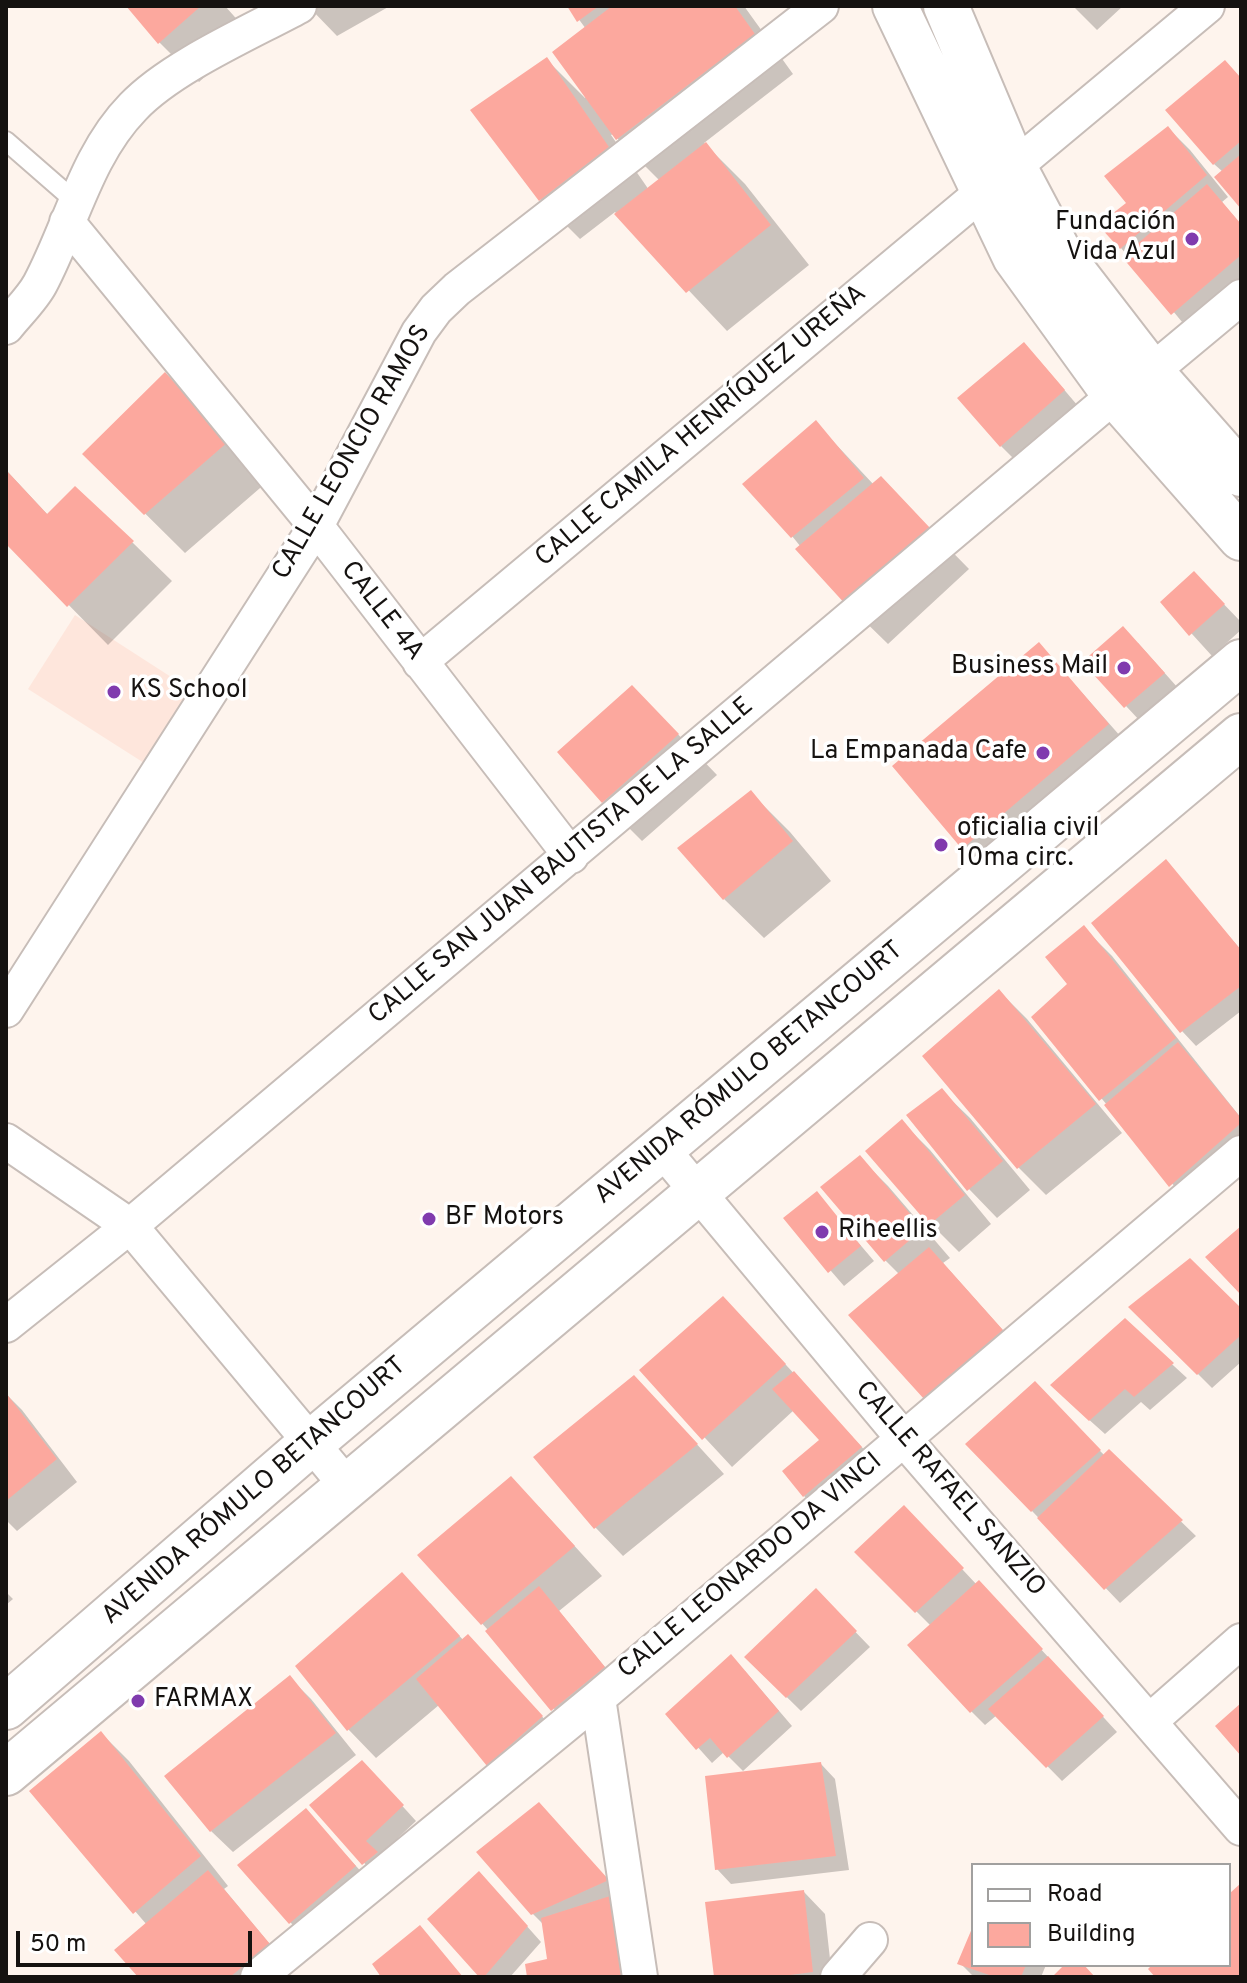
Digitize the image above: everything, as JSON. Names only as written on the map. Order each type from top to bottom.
[{"type":"main road","points":[[895,6],[999,179],[1151,372],[1241,474]]},
{"type":"main road","points":[[946,6],[999,179],[1015,257],[1115,395],[1241,538]]},
{"type":"main road","name":"AVENIDA RÓMULO BETANCOURT","points":[[6,1707],[311,1443],[1241,662]]},
{"type":"main road","name":"AVENIDA RÓMULO BETANCOURT","points":[[6,1773],[1241,736]]},
{"type":"street","points":[[6,327],[39,286],[111,136],[132,107],[165,80],[299,6]]},
{"type":"street","name":"CALLE LEONCIO RAMOS","points":[[6,1010],[316,526],[419,332],[436,309],[457,289],[821,6]]},
{"type":"street","name":"CALLE CAMILA HENRÍQUEZ UREÑA","points":[[420,662],[1207,6]]},
{"type":"street","name":"CALLE 4A","points":[[72,212],[571,856]]},
{"type":"street","points":[[1151,372],[1241,297]]},
{"type":"street","name":"CALLE SAN JUAN BAUTISTA DE LA SALLE","points":[[6,1325],[130,1226],[1115,395]]},
{"type":"street","points":[[6,1141],[130,1226],[348,1487]]},
{"type":"street","name":"CALLE RAFAEL SANZIO","points":[[661,1148],[903,1438],[1241,1828]]},
{"type":"street","name":"CALLE LEONARDO DA VINCI","points":[[258,1977],[598,1698],[1241,1153]]},
{"type":"street","points":[[1150,1721],[1241,1641]]},
{"type":"street","points":[[598,1698],[640,1977]]},
{"type":"street","points":[[838,1977],[870,1940]]},
{"type":"lane","points":[[6,141],[72,212]]},
{"type":"shaded area","name":"KS School","points":[[75,615],[199,695],[152,768],[28,689]]},
{"type":"building","points":[[126,6],[201,6],[158,44]]},
{"type":"building","points":[[567,6],[599,6],[577,22]]},
{"type":"building","points":[[612,6],[735,6],[755,34],[616,140],[552,52]]},
{"type":"building","points":[[547,57],[609,147],[539,201],[470,110]]},
{"type":"building","points":[[1225,60],[1241,78],[1241,141],[1213,165],[1165,110]]},
{"type":"building","points":[[1168,126],[1207,175],[1120,249],[1098,225],[1126,203],[1104,176]]},
{"type":"building","points":[[706,142],[771,225],[686,293],[614,214]]},
{"type":"building","points":[[1241,154],[1241,209],[1214,177]]},
{"type":"building","name":"Fundación Vida Azul","points":[[1207,184],[1241,224],[1241,255],[1171,315],[1122,257]]},
{"type":"building","points":[[1024,342],[1065,390],[1000,447],[957,398]]},
{"type":"building","points":[[165,372],[229,441],[144,515],[82,454]]},
{"type":"building","points":[[816,420],[864,478],[791,538],[742,484]]},
{"type":"building","points":[[6,470],[47,514],[75,486],[134,541],[67,607],[6,544]]},
{"type":"building","points":[[881,476],[931,529],[847,606],[795,549]]},
{"type":"building","points":[[1194,571],[1225,604],[1189,636],[1160,602]]},
{"type":"building","name":"Business Mail","points":[[1123,626],[1165,673],[1124,708],[1082,662]]},
{"type":"building","points":[[1039,642],[1109,724],[962,849],[892,766]]},
{"type":"building","points":[[632,685],[679,734],[602,803],[557,752]]},
{"type":"building","points":[[751,790],[793,841],[723,900],[677,848]]},
{"type":"building","points":[[1166,859],[1241,950],[1241,986],[1180,1033],[1091,923]]},
{"type":"building","points":[[1084,925],[1176,1038],[1099,1101],[1031,1017],[1067,984],[1045,957]]},
{"type":"building","points":[[999,989],[1096,1104],[1017,1169],[922,1056]]},
{"type":"building","points":[[1178,1042],[1241,1118],[1241,1123],[1169,1187],[1104,1105]]},
{"type":"building","points":[[942,1088],[1003,1161],[967,1191],[906,1115]]},
{"type":"building","points":[[902,1119],[965,1195],[929,1225],[865,1151]]},
{"type":"building","points":[[860,1155],[923,1229],[884,1262],[820,1187]]},
{"type":"building","name":"Riheellis","points":[[817,1191],[861,1246],[828,1273],[783,1218]]},
{"type":"building","points":[[1241,1226],[1241,1295],[1205,1257]]},
{"type":"building","points":[[929,1247],[1003,1330],[924,1399],[848,1315]]},
{"type":"building","points":[[1190,1258],[1241,1308],[1241,1335],[1197,1375],[1128,1307]]},
{"type":"building","points":[[723,1296],[786,1364],[702,1440],[639,1370]]},
{"type":"building","points":[[1125,1318],[1174,1363],[1134,1397],[1125,1389],[1089,1421],[1050,1385]]},
{"type":"building","points":[[794,1371],[862,1447],[803,1497],[782,1471],[819,1440],[772,1389]]},
{"type":"building","points":[[634,1375],[698,1444],[594,1529],[533,1457]]},
{"type":"building","points":[[1035,1381],[1101,1450],[1031,1512],[965,1444]]},
{"type":"building","points":[[6,1393],[57,1459],[6,1501]]},
{"type":"building","points":[[1109,1449],[1183,1520],[1104,1590],[1037,1518]]},
{"type":"building","points":[[511,1476],[575,1546],[481,1625],[417,1555]]},
{"type":"building","points":[[904,1505],[964,1568],[915,1613],[854,1552]]},
{"type":"building","points":[[402,1572],[460,1636],[347,1731],[295,1666]]},
{"type":"building","points":[[979,1580],[1043,1649],[970,1713],[907,1645]]},
{"type":"building","points":[[539,1586],[605,1667],[551,1711],[485,1631]]},
{"type":"building","points":[[816,1588],[857,1631],[786,1698],[744,1657]]},
{"type":"building","points":[[468,1634],[543,1716],[487,1766],[416,1679]]},
{"type":"building","points":[[731,1654],[779,1711],[727,1758],[710,1738],[696,1750],[665,1714]]},
{"type":"building","points":[[1048,1656],[1104,1716],[1046,1768],[988,1709]]},
{"type":"building","points":[[290,1675],[336,1733],[210,1832],[164,1776]]},
{"type":"building","points":[[1241,1703],[1241,1756],[1215,1726]]},
{"type":"building","points":[[101,1731],[201,1856],[133,1914],[29,1791]]},
{"type":"building","points":[[362,1760],[404,1805],[366,1841],[378,1852],[362,1865],[309,1805]]},
{"type":"building","points":[[821,1762],[836,1856],[715,1870],[705,1776]]},
{"type":"building","points":[[539,1802],[609,1880],[531,1915],[476,1852]]},
{"type":"building","points":[[306,1808],[356,1866],[289,1924],[237,1865]]},
{"type":"building","points":[[208,1870],[270,1944],[230,1977],[138,1977],[114,1950]]},
{"type":"building","points":[[479,1871],[528,1926],[484,1977],[479,1977],[427,1919]]},
{"type":"building","points":[[1241,1883],[1241,1977],[1155,1977],[1148,1969],[1150,1967],[1231,1967],[1231,1892]]},
{"type":"building","points":[[804,1890],[813,1972],[775,1977],[714,1977],[705,1902]]},
{"type":"building","points":[[610,1896],[629,1974],[617,1977],[527,1977],[525,1964],[547,1959],[541,1918]]},
{"type":"building","points":[[420,1925],[463,1977],[381,1977],[372,1964]]},
{"type":"building","points":[[971,1931],[971,1967],[1025,1967],[1021,1977],[995,1977],[957,1964]]},
{"type":"building","points":[[1062,1967],[1086,1967],[1095,1977],[1052,1977]]},
{"type":"place","name":"Fundación Vida Azul","points":[[1192,239]]},
{"type":"place","name":"Business Mail","points":[[1124,668]]},
{"type":"place","name":"KS School","points":[[114,692]]},
{"type":"place","name":"La Empanada Cafe","points":[[1043,753]]},
{"type":"place","name":"oficialia civil 10ma circ.","points":[[941,845]]},
{"type":"place","name":"BF Motors","points":[[429,1219]]},
{"type":"place","name":"Riheellis","points":[[822,1232]]},
{"type":"place","name":"FARMAX","points":[[138,1701]]}]
